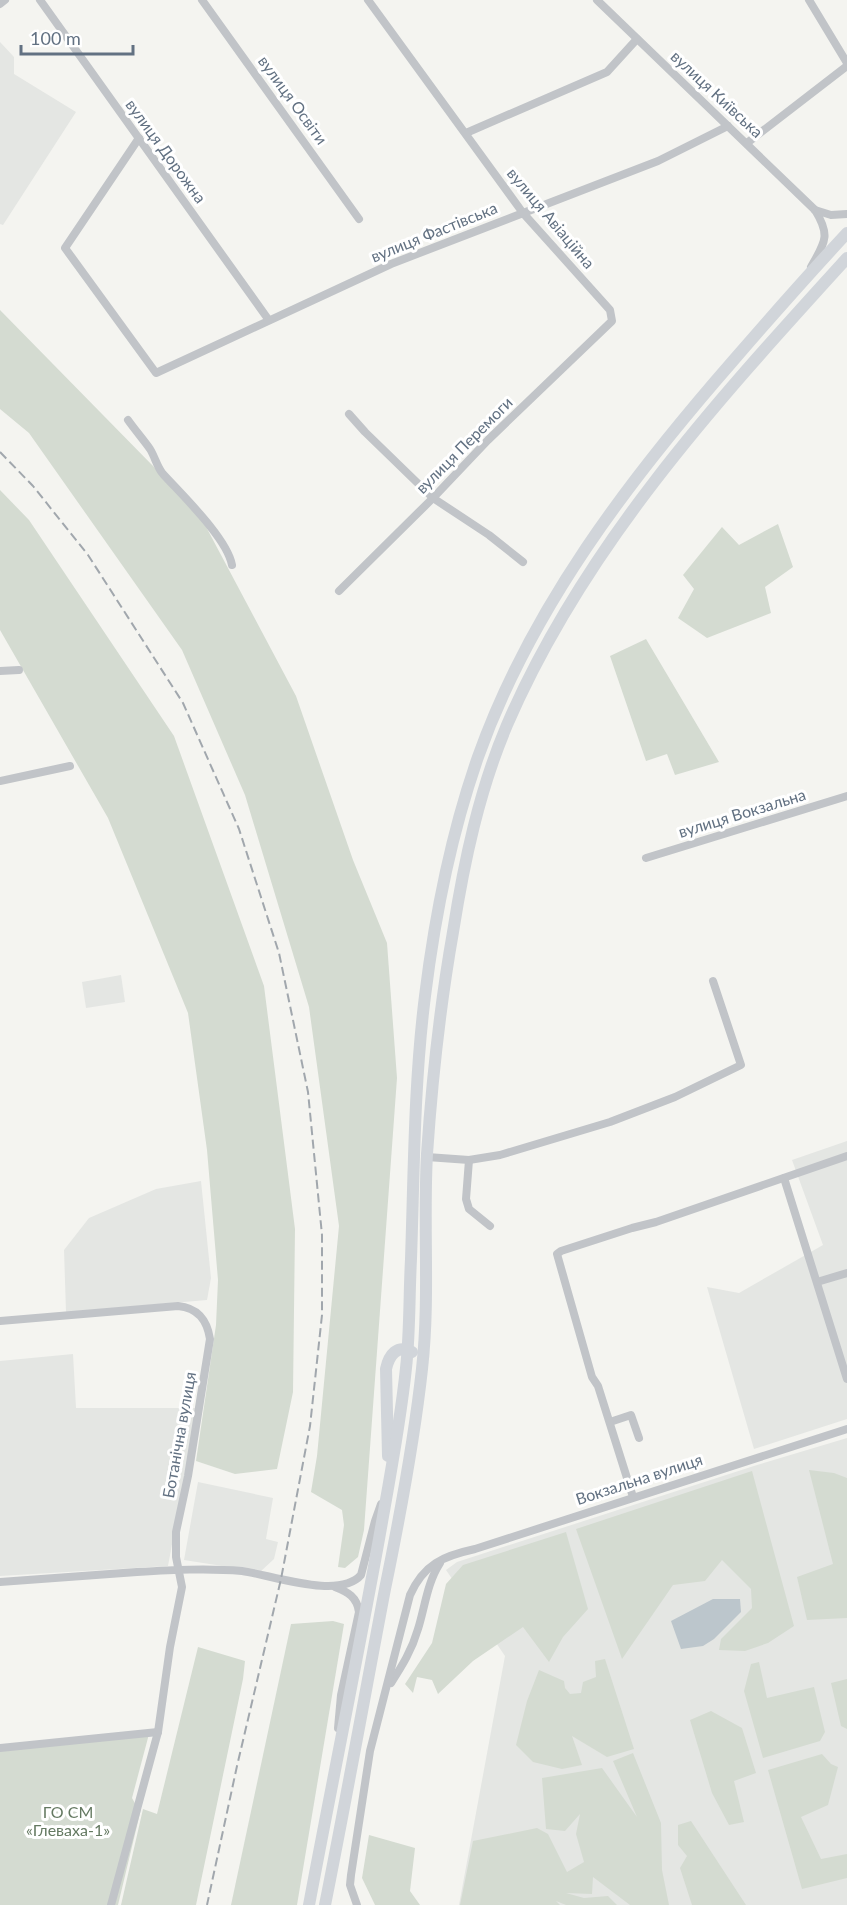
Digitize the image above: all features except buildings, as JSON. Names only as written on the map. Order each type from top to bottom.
[{"type":"highway","points":[[309,1905],[388,1483],[408,1349],[415,1116],[425,999],[447,867],[463,803],[479,755],[519,663],[543,618],[612,510],[676,426],[847,233]]},
{"type":"highway","points":[[325,1905],[392,1559],[423,1364],[427,1156],[441,1000],[461,881],[478,808],[506,728],[527,682],[585,580],[652,483],[715,406],[847,258]]},
{"type":"highway","points":[[388,1483],[386,1369],[389,1357],[402,1348],[408,1349],[423,1364]]},
{"type":"street","points":[[0,4],[5,0]]},
{"type":"street","name":"вулиця Дорожна","points":[[40,0],[268,319]]},
{"type":"street","name":"вулиця Освіти","points":[[202,0],[359,219]]},
{"type":"street","name":"вулиця Авіаційна","points":[[368,0],[523,213],[610,310],[612,321]]},
{"type":"street","name":"вулиця Київська","points":[[597,0],[815,210]]},
{"type":"street","points":[[747,143],[847,64],[808,0]]},
{"type":"street","points":[[466,134],[607,72],[637,39]]},
{"type":"street","name":"вулиця Фастівська","points":[[139,138],[65,248],[156,374],[268,319],[391,264],[658,161],[728,126]]},
{"type":"street","points":[[815,210],[831,214],[847,214]]},
{"type":"street","points":[[803,280],[825,239],[825,228],[815,210]]},
{"type":"street","name":"вулиця Перемоги","points":[[339,591],[488,440],[612,321]]},
{"type":"street","points":[[349,414],[364,432],[433,498],[489,535],[523,562]]},
{"type":"street","points":[[128,420],[151,451],[162,473],[215,534],[231,559],[232,566]]},
{"type":"street","points":[[0,671],[19,669]]},
{"type":"street","points":[[0,780],[69,766]]},
{"type":"street","name":"вулиця Вокзальна","points":[[646,858],[847,796]]},
{"type":"street","points":[[427,1156],[469,1160],[500,1155],[610,1122],[675,1097],[741,1065],[713,981]]},
{"type":"street","points":[[633,1497],[598,1386],[592,1377],[557,1254],[847,1156]]},
{"type":"street","points":[[469,1160],[466,1199],[469,1209],[490,1226]]},
{"type":"street","points":[[784,1178],[844,1361],[847,1379]]},
{"type":"street","points":[[817,1282],[847,1273]]},
{"type":"street","name":"Ботанічна вулиця","points":[[0,1321],[178,1305],[194,1310],[203,1317],[210,1339],[188,1476],[176,1532],[182,1587],[170,1647],[158,1732],[111,1905]]},
{"type":"street","points":[[610,1422],[631,1415],[639,1438]]},
{"type":"street","name":"Вокзальна вулиця","points":[[414,1585],[419,1576],[453,1554],[475,1549],[847,1429]]},
{"type":"street","points":[[332,1586],[352,1582],[361,1575],[388,1483]]},
{"type":"street","points":[[386,1691],[409,1656],[418,1631],[430,1580],[442,1560]]},
{"type":"street","points":[[0,1582],[179,1570],[244,1572],[332,1586],[350,1594],[358,1602],[359,1612],[341,1695],[335,1762]]},
{"type":"street","points":[[357,1905],[350,1885],[370,1751],[414,1585],[423,1585],[428,1590]]},
{"type":"street","points":[[403,1624],[412,1631],[418,1631]]},
{"type":"street","points":[[0,1748],[158,1732]]},
{"type":"street","points":[[330,1905],[333,1866]]},
{"type":"shaded area","points":[[0,42],[14,57],[14,74],[76,112],[3,225],[0,224]]},
{"type":"shaded area","points":[[121,975],[125,1002],[86,1008],[82,982]]},
{"type":"shaded area","points":[[847,1141],[847,1419],[754,1449],[707,1287],[739,1293],[823,1245],[792,1160]]},
{"type":"shaded area","points":[[201,1181],[211,1278],[207,1300],[66,1312],[64,1250],[89,1218],[156,1189]]},
{"type":"shaded area","points":[[73,1354],[76,1408],[197,1408],[168,1566],[0,1576],[0,1361]]},
{"type":"shaded area","points":[[847,1438],[847,1905],[459,1905],[505,1656],[446,1570],[457,1562]]},
{"type":"shaded area","points":[[198,1482],[273,1498],[266,1539],[278,1542],[274,1559],[260,1572],[184,1560]]},
{"type":"shaded area","points":[[713,1599],[740,1599],[741,1612],[714,1639],[703,1646],[681,1649],[671,1621]]},
{"type":"green space","points":[[0,310],[154,467],[204,523],[296,696],[353,860],[387,943],[397,1078],[364,1530],[358,1557],[345,1568],[338,1567],[344,1525],[342,1510],[311,1492],[317,1456],[339,1226],[309,1007],[245,795],[182,650],[29,433],[0,409]]},
{"type":"green space","points":[[0,490],[29,520],[174,736],[264,986],[295,1229],[293,1392],[277,1469],[235,1474],[196,1461],[216,1325],[218,1280],[207,1150],[188,1013],[108,818],[0,630]]},
{"type":"green space","points":[[778,524],[793,567],[765,587],[771,613],[707,638],[678,618],[694,589],[683,575],[722,527],[739,545]]},
{"type":"green space","points":[[646,639],[719,762],[675,775],[667,754],[646,761],[610,656]]},
{"type":"green space","points":[[809,1470],[834,1473],[847,1478],[847,1618],[807,1620],[797,1577],[833,1564]]},
{"type":"green space","points":[[752,1471],[794,1626],[768,1643],[745,1651],[719,1650],[721,1639],[752,1608],[751,1589],[722,1560],[705,1581],[673,1585],[622,1659],[576,1529]]},
{"type":"green space","points":[[566,1532],[588,1609],[563,1637],[549,1662],[523,1627],[473,1661],[438,1694],[432,1680],[417,1677],[413,1693],[405,1684],[432,1643],[446,1584],[463,1565]]},
{"type":"green space","points":[[333,1621],[344,1624],[297,1905],[231,1905],[291,1624]]},
{"type":"green space","points":[[198,1647],[245,1661],[196,1905],[121,1905],[143,1809],[157,1814]]},
{"type":"green space","points":[[605,1659],[634,1749],[607,1757],[572,1736],[582,1765],[562,1769],[533,1762],[516,1745],[527,1701],[539,1670],[564,1681],[565,1688],[570,1694],[581,1693],[583,1682],[596,1677],[595,1661]]},
{"type":"green space","points":[[759,1662],[767,1698],[814,1687],[825,1732],[820,1741],[763,1758],[744,1691],[751,1664]]},
{"type":"green space","points":[[847,1679],[847,1729],[841,1726],[831,1683]]},
{"type":"green space","points":[[711,1711],[742,1728],[756,1773],[734,1781],[744,1822],[729,1825],[712,1793],[690,1720]]},
{"type":"green space","name":"ГО СМ «Глеваха-1»","points":[[149,1734],[132,1798],[137,1807],[141,1809],[118,1905],[0,1905],[0,1749]]},
{"type":"green space","points":[[633,1753],[661,1823],[662,1870],[669,1905],[630,1905],[593,1877],[592,1894],[566,1893],[584,1898],[608,1896],[617,1905],[566,1905],[556,1901],[560,1905],[460,1905],[473,1841],[537,1828],[548,1834],[567,1872],[584,1862],[576,1834],[580,1814],[565,1831],[546,1829],[542,1778],[602,1768],[637,1817],[613,1761]]},
{"type":"green space","points":[[822,1754],[831,1764],[838,1767],[828,1805],[801,1817],[821,1859],[847,1854],[847,1878],[802,1889],[768,1770]]},
{"type":"green space","points":[[691,1821],[746,1905],[692,1905],[680,1868],[687,1856],[678,1845],[678,1825]]},
{"type":"green space","points":[[369,1835],[415,1848],[410,1891],[420,1905],[375,1905],[362,1878]]},
{"type":"railway","points":[[0,452],[33,486],[88,555],[183,703],[239,829],[279,953],[308,1092],[322,1235],[322,1315],[310,1426],[281,1579],[207,1905]]}]
